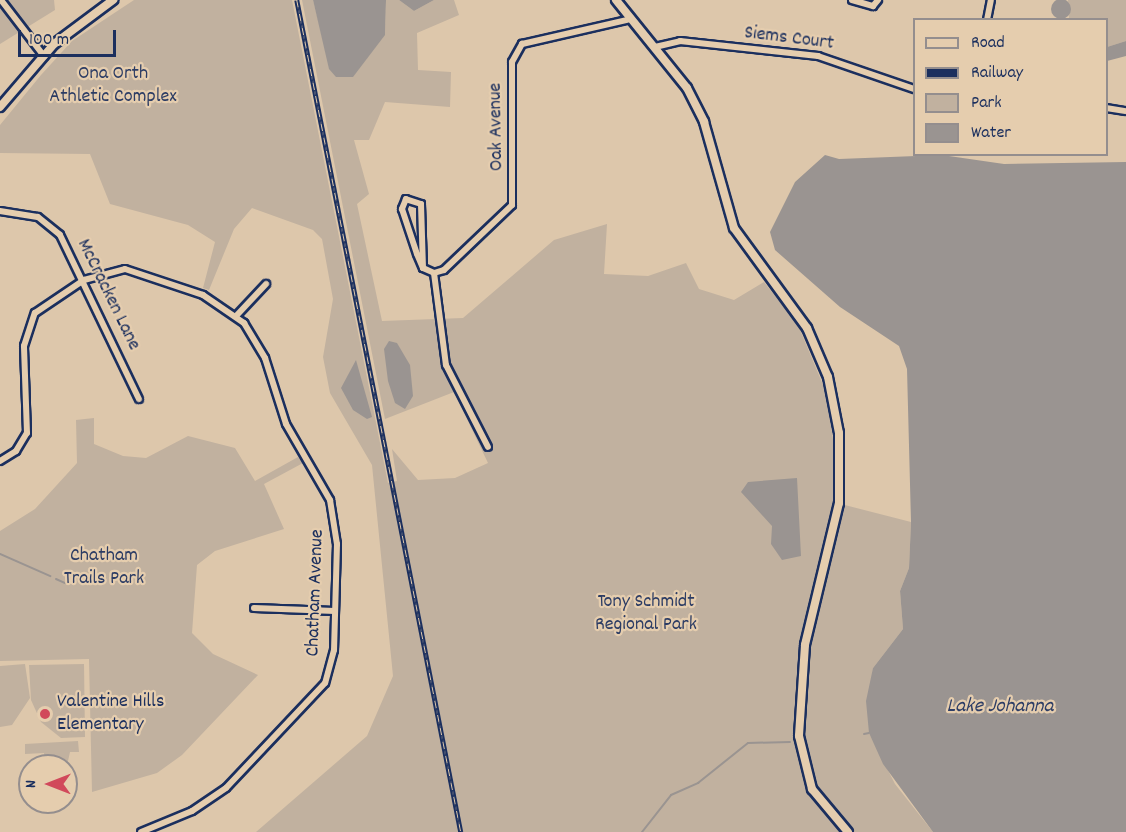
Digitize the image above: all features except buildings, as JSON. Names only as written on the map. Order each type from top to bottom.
[{"type":"street","points":[[2,0],[44,56]]},
{"type":"street","points":[[0,107],[44,56],[113,0]]},
{"type":"street","points":[[616,0],[627,20],[655,47],[678,74],[704,122],[739,238],[807,328],[833,396],[839,503],[805,645],[800,736],[812,789],[848,832]]},
{"type":"street","points":[[852,0],[873,6],[878,0]]},
{"type":"street","points":[[987,18],[991,0]]},
{"type":"street","name":"Oak Avenue","points":[[434,273],[444,270],[512,205],[513,62],[522,44],[627,20]]},
{"type":"street","name":"Siems Court","points":[[655,47],[680,40],[818,56],[913,88]]},
{"type":"street","points":[[1108,108],[1126,111]]},
{"type":"street","points":[[423,268],[421,204],[410,198],[402,209],[423,268],[434,273],[446,365],[488,447]]},
{"type":"street","name":"McCracken Lane","points":[[0,211],[29,214],[54,227],[84,280],[139,399]]},
{"type":"street","name":"Chatham Avenue","points":[[0,460],[16,451],[27,433],[24,346],[29,322],[48,299],[84,280],[116,269],[136,271],[203,295],[236,316],[259,345],[279,410],[333,511],[335,611],[332,660],[314,699],[226,788],[192,811],[141,832]]},
{"type":"street","points":[[236,316],[267,284]]},
{"type":"street","points":[[254,608],[335,611]]},
{"type":"green space","points":[[0,0],[54,0],[55,10],[0,44]]},
{"type":"green space","name":"Tony Schmidt Regional Park","points":[[134,0],[292,0],[388,483],[397,481],[392,449],[418,480],[455,478],[488,463],[454,392],[385,419],[302,0],[313,0],[322,35],[385,35],[386,0],[399,0],[414,11],[434,0],[454,0],[459,15],[417,33],[418,70],[451,72],[450,107],[385,102],[369,140],[354,140],[369,194],[357,204],[382,321],[463,318],[554,240],[607,224],[604,274],[648,276],[686,263],[699,289],[734,300],[764,282],[798,325],[826,392],[834,446],[833,502],[911,522],[909,568],[900,591],[903,629],[873,668],[869,733],[895,784],[933,832],[256,832],[367,736],[393,676],[372,465],[330,393],[323,357],[333,299],[322,239],[313,230],[252,208],[234,229],[209,290],[203,288],[215,242],[188,225],[110,204],[90,154],[0,153],[0,125],[41,75],[72,41]]},
{"type":"green space","points":[[1068,0],[1126,0],[1126,41],[1108,47],[1108,18],[1069,18]]},
{"type":"green space","name":"Chatham Trails Park","points":[[94,418],[94,444],[123,456],[146,458],[188,436],[235,448],[255,481],[298,457],[303,463],[264,484],[284,529],[215,551],[197,565],[192,633],[213,654],[258,675],[182,755],[157,773],[92,792],[89,659],[0,661],[0,531],[35,509],[77,463],[76,420]]},
{"type":"green space","points":[[25,664],[30,698],[12,725],[0,727],[0,666]]},
{"type":"green space","points":[[84,664],[85,737],[61,738],[41,722],[31,700],[29,665]]},
{"type":"green space","points":[[78,741],[79,752],[25,754],[25,744]]},
{"type":"water","points":[[313,0],[386,0],[385,35],[353,77],[336,77],[329,69]]},
{"type":"water","points":[[399,0],[434,0],[414,11]]},
{"type":"water","points":[[1057,0],[1065,0],[1070,5],[1070,13],[1065,18],[1057,18],[1052,13],[1052,5]]},
{"type":"water","points":[[1126,41],[1126,56],[1108,61],[1108,47]]},
{"type":"water","name":"Lake Johanna","points":[[825,155],[839,159],[949,156],[1004,164],[1126,162],[1126,832],[933,832],[883,764],[869,733],[866,701],[873,668],[903,629],[900,591],[909,568],[911,522],[907,369],[899,346],[840,307],[775,250],[770,232],[795,182]]},
{"type":"water","points":[[389,341],[397,343],[410,365],[413,396],[405,409],[395,403],[388,381],[384,349]]},
{"type":"water","points":[[356,360],[372,417],[367,419],[353,410],[341,388]]},
{"type":"water","points":[[797,478],[801,556],[782,560],[771,544],[772,526],[741,492],[748,482]]},
{"type":"waterway","points":[[0,554],[50,576]]},
{"type":"waterway","points":[[56,579],[65,583]]},
{"type":"waterway","points":[[864,734],[869,733]]},
{"type":"waterway","points":[[642,832],[671,795],[698,783],[748,743],[790,742]]},
{"type":"railway","points":[[297,0],[461,832]]},
{"type":"place","name":"Valentine Hills Elementary","points":[[45,714]]},
{"type":"park label","name":"Ona Orth Athletic Complex","points":[[113,86]]}]
